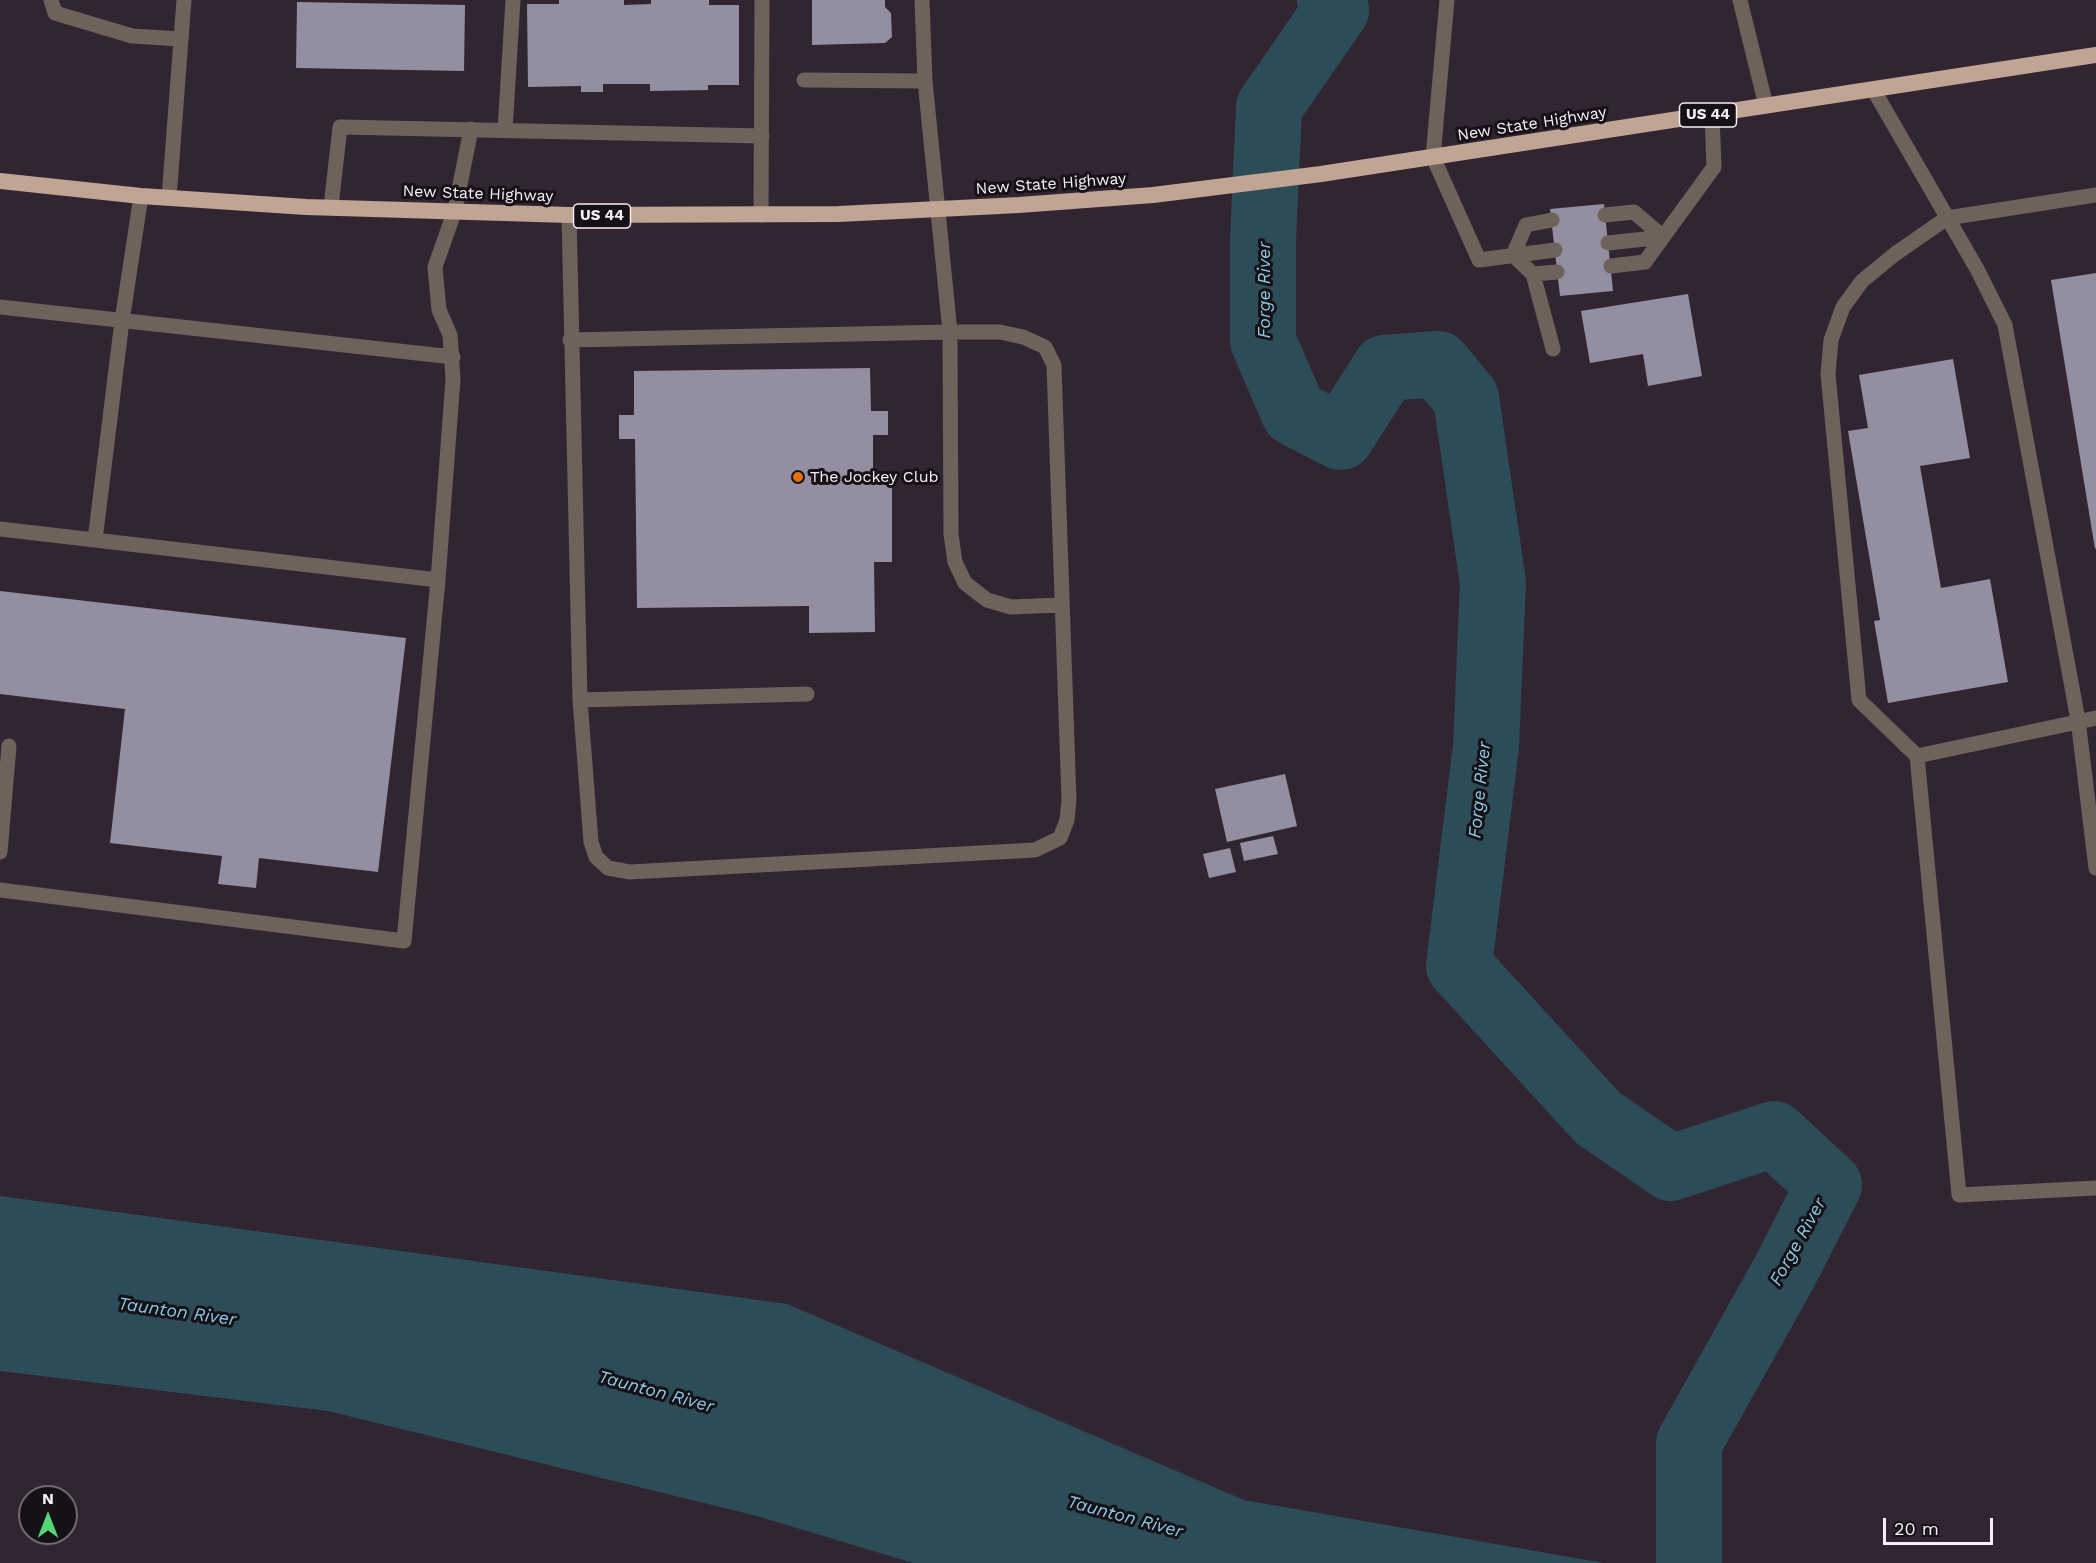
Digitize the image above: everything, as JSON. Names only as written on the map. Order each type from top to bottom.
[{"type":"highway","name":"New State Highway","points":[[0,181],[170,198],[331,207],[569,215],[761,215],[1083,201],[1321,174],[2096,55]]},
{"type":"lane","points":[[51,0],[55,13],[77,20],[132,36],[180,39]]},
{"type":"lane","points":[[170,198],[184,0]]},
{"type":"lane","points":[[761,215],[762,0]]},
{"type":"lane","points":[[922,0],[925,81],[950,332],[951,534],[955,562],[965,583],[987,600],[1011,606],[1061,605]]},
{"type":"lane","points":[[1447,0],[1433,157],[1479,260],[1555,250]]},
{"type":"lane","points":[[1740,0],[1766,106]]},
{"type":"lane","points":[[505,130],[512,1]]},
{"type":"lane","points":[[804,80],[925,81]]},
{"type":"lane","points":[[1873,89],[2005,325],[2078,720],[2096,868]]},
{"type":"lane","points":[[1611,266],[1644,262],[1714,167],[1712,114]]},
{"type":"lane","points":[[331,207],[340,127],[762,136]]},
{"type":"lane","points":[[0,890],[404,941],[438,580],[453,357],[450,335],[439,310],[435,267],[455,210],[471,129]]},
{"type":"lane","points":[[2096,195],[1947,218],[1895,254],[1862,282],[1843,307],[1831,340],[1828,374],[1859,700],[1917,756],[1959,1195],[2096,1188]]},
{"type":"lane","points":[[95,540],[122,321],[141,196]]},
{"type":"lane","points":[[1605,215],[1634,212],[1663,237]]},
{"type":"lane","points":[[569,215],[570,340],[580,700],[591,842],[596,857],[608,868],[630,872],[1035,850],[1060,838],[1067,820],[1069,800],[1054,365],[1045,347],[1023,337],[1000,332],[570,340]]},
{"type":"lane","points":[[1513,255],[1526,225],[1552,220]]},
{"type":"lane","points":[[1608,243],[1663,237]]},
{"type":"lane","points":[[1513,255],[1533,274],[1553,349]]},
{"type":"lane","points":[[1533,274],[1557,272]]},
{"type":"lane","points":[[0,307],[453,357]]},
{"type":"lane","points":[[0,529],[438,580]]},
{"type":"lane","points":[[580,700],[807,694]]},
{"type":"lane","points":[[1917,756],[2096,718]]},
{"type":"lane","points":[[0,852],[9,746]]},
{"type":"water","name":"Taunton River","points":[[0,1196],[787,1304],[1244,1500],[1604,1563],[913,1563],[757,1516],[328,1411],[0,1371]]},
{"type":"building","points":[[559,0],[624,0],[624,5],[651,4],[651,0],[709,0],[709,5],[739,5],[739,85],[708,85],[708,90],[650,91],[650,84],[603,84],[603,92],[581,92],[581,86],[528,87],[527,4],[559,4]]},
{"type":"building","points":[[812,0],[885,0],[885,7],[891,13],[892,37],[885,43],[812,45]]},
{"type":"building","points":[[297,2],[465,5],[464,71],[296,68]]},
{"type":"building","points":[[1604,204],[1613,291],[1560,296],[1550,209]]},
{"type":"building","points":[[2096,273],[2096,548],[2095,549],[2051,280]]},
{"type":"building","points":[[1688,294],[1702,376],[1648,386],[1643,354],[1590,363],[1581,311]]},
{"type":"building","points":[[1953,359],[1970,458],[1920,466],[1941,588],[1990,579],[2008,682],[1888,703],[1874,621],[1880,620],[1848,431],[1868,428],[1859,375]]},
{"type":"building","points":[[870,368],[871,411],[888,411],[888,435],[873,435],[873,482],[892,481],[892,562],[874,562],[875,632],[809,633],[809,606],[637,608],[635,439],[619,439],[619,415],[634,415],[634,371]]},
{"type":"building","points":[[0,591],[406,638],[378,872],[259,858],[256,888],[218,884],[222,856],[110,843],[125,709],[0,694]]},
{"type":"building","points":[[1285,774],[1297,826],[1227,842],[1215,789]]},
{"type":"building","points":[[1273,836],[1278,854],[1244,861],[1240,843]]},
{"type":"building","points":[[1230,848],[1236,872],[1209,878],[1203,854]]},
{"type":"waterway","name":"Forge River","points":[[1330,0],[1336,10],[1269,107],[1263,240],[1263,341],[1294,413],[1341,437],[1385,368],[1438,364],[1466,398],[1493,583],[1486,746],[1459,966],[1598,1118],[1671,1168],[1774,1134],[1829,1185],[1784,1273],[1689,1443],[1689,1563]]},
{"type":"place","name":"The Jockey Club","points":[[798,477]]}]
